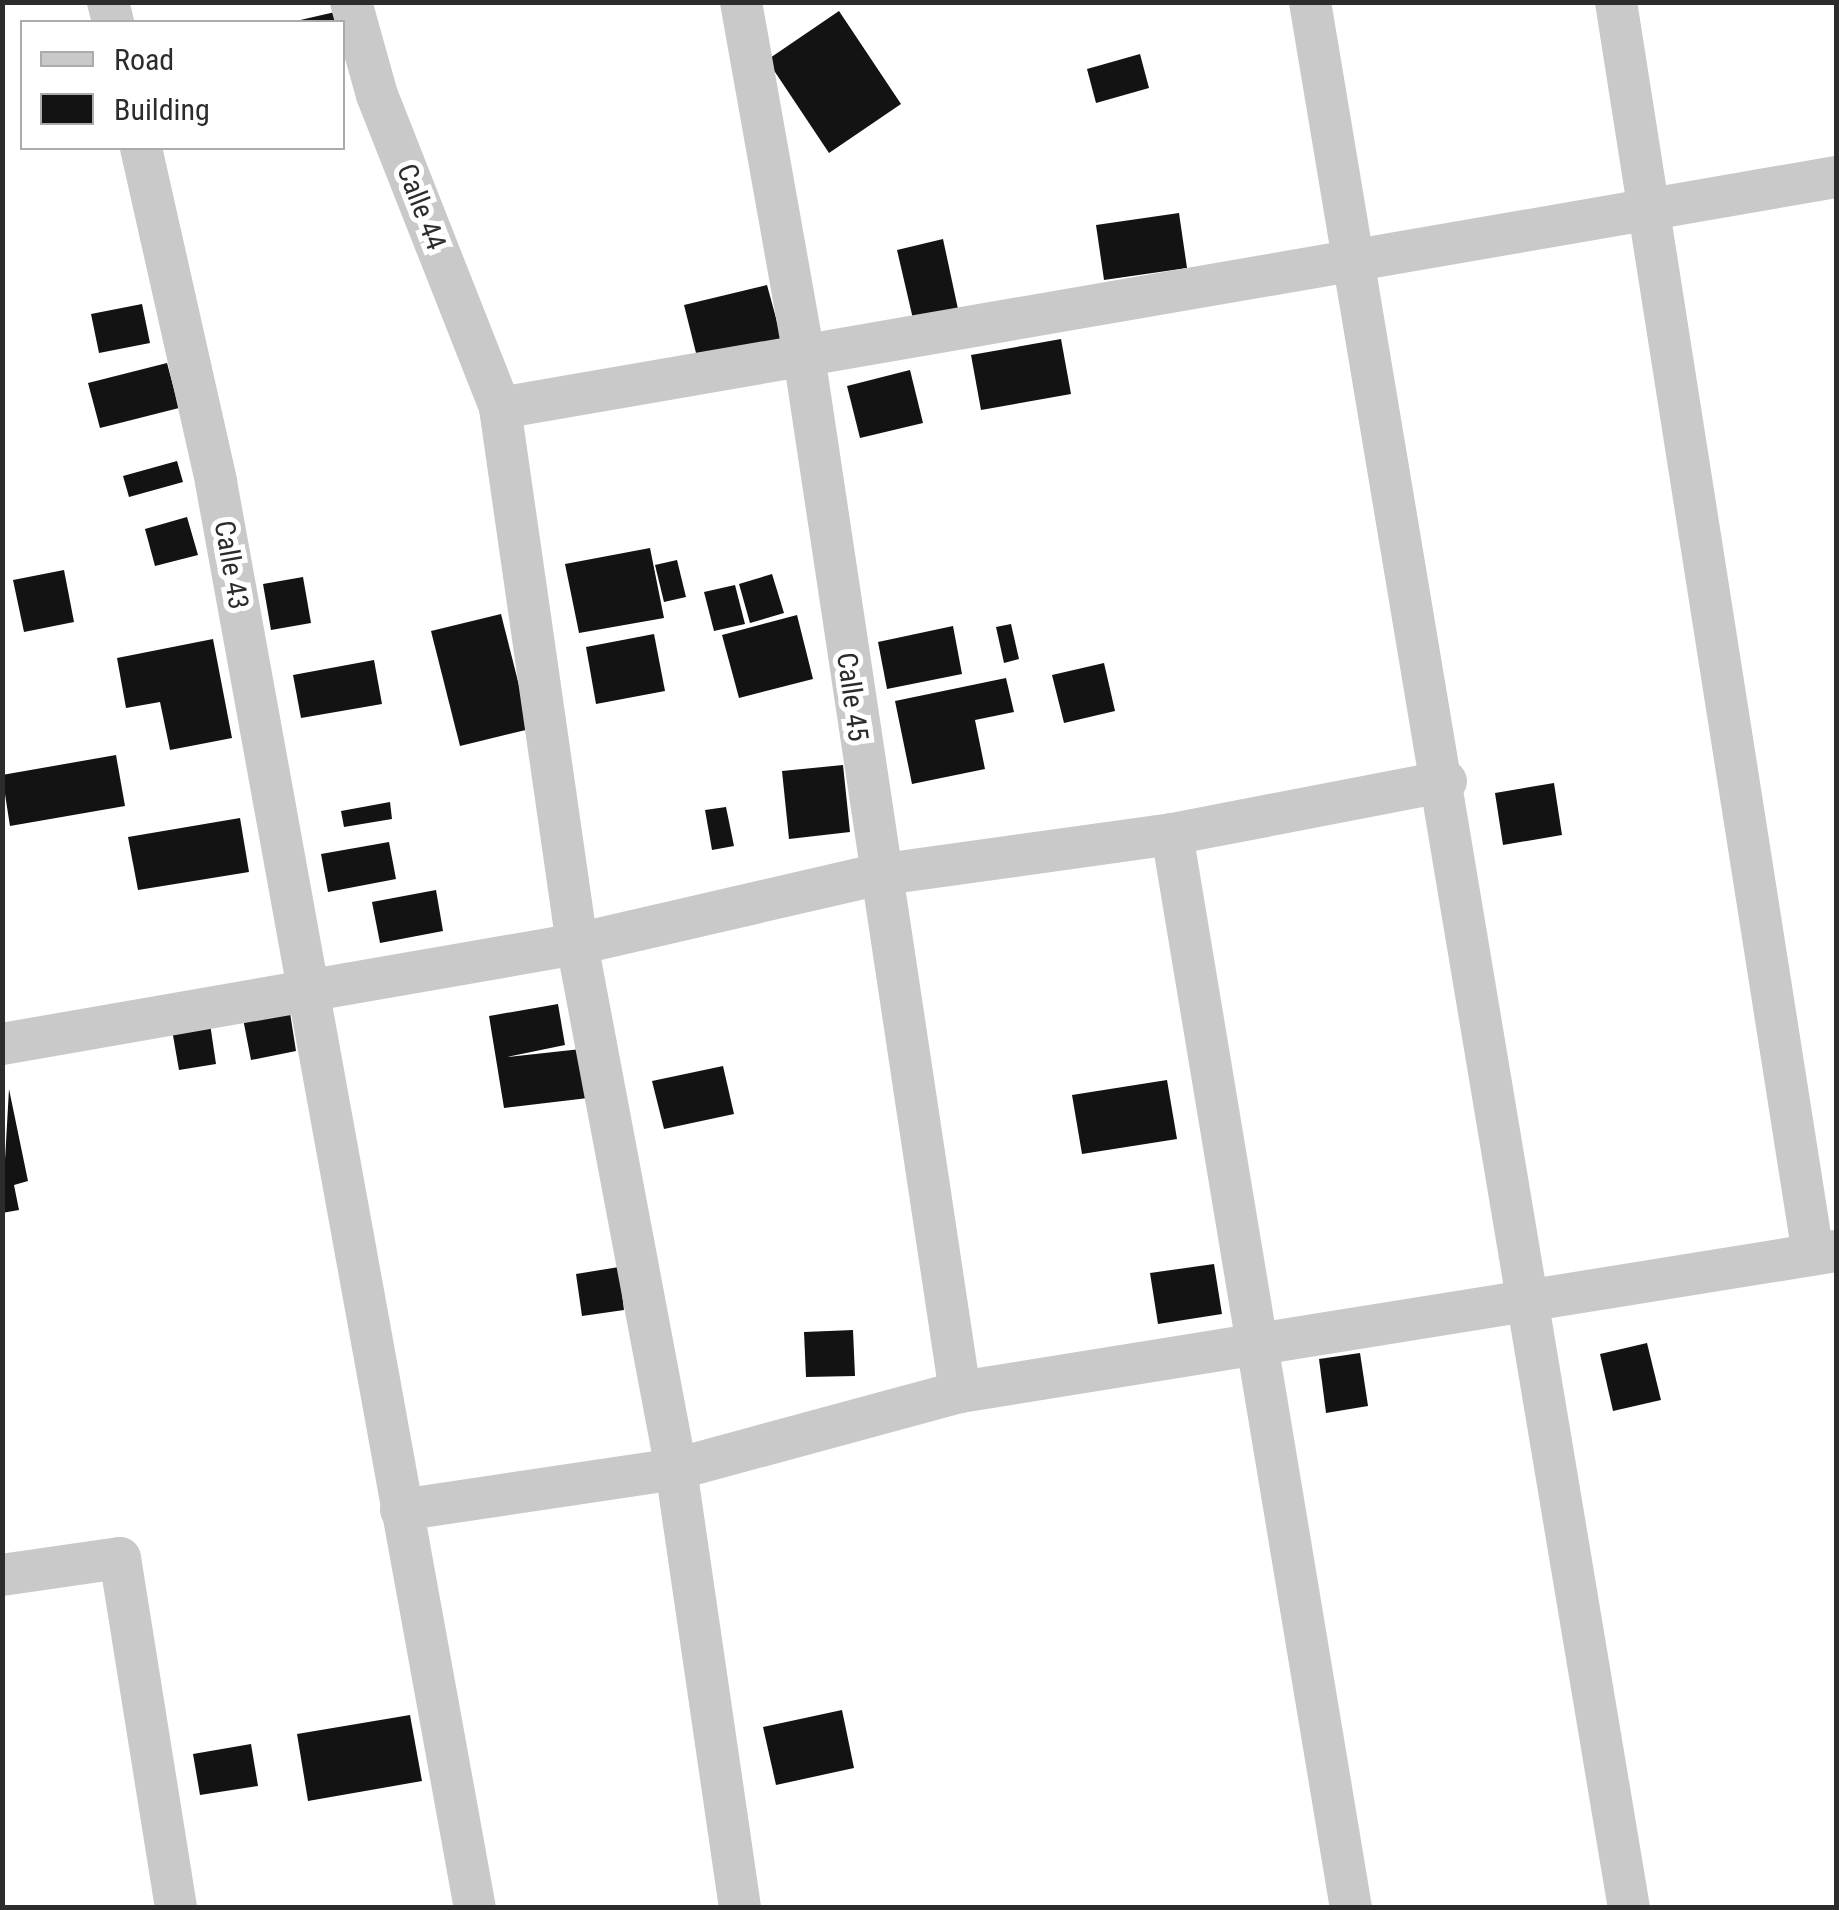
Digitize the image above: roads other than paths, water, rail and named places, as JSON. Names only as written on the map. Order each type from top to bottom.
[{"type":"street","name":"Calle 44","points":[[351,2],[377,95],[500,408],[577,944],[676,1469],[740,1908]]},
{"type":"street","name":"Calle 45","points":[[741,2],[804,356],[877,875],[960,1392]]},
{"type":"street","points":[[1310,2],[1446,781],[1629,1908]]},
{"type":"street","points":[[401,1510],[676,1469],[960,1392],[1250,1344],[1533,1306],[1825,1253],[1654,209],[1616,2]]},
{"type":"street","name":"Calle 43","points":[[141,150],[216,482],[475,1908]]},
{"type":"street","points":[[500,408],[1836,177]]},
{"type":"street","points":[[2,1044],[308,986],[577,944],[877,875],[1172,834],[1446,781]]},
{"type":"street","points":[[1172,834],[1250,1344],[1351,1908]]},
{"type":"street","points":[[2,1576],[120,1558],[176,1908]]}]
